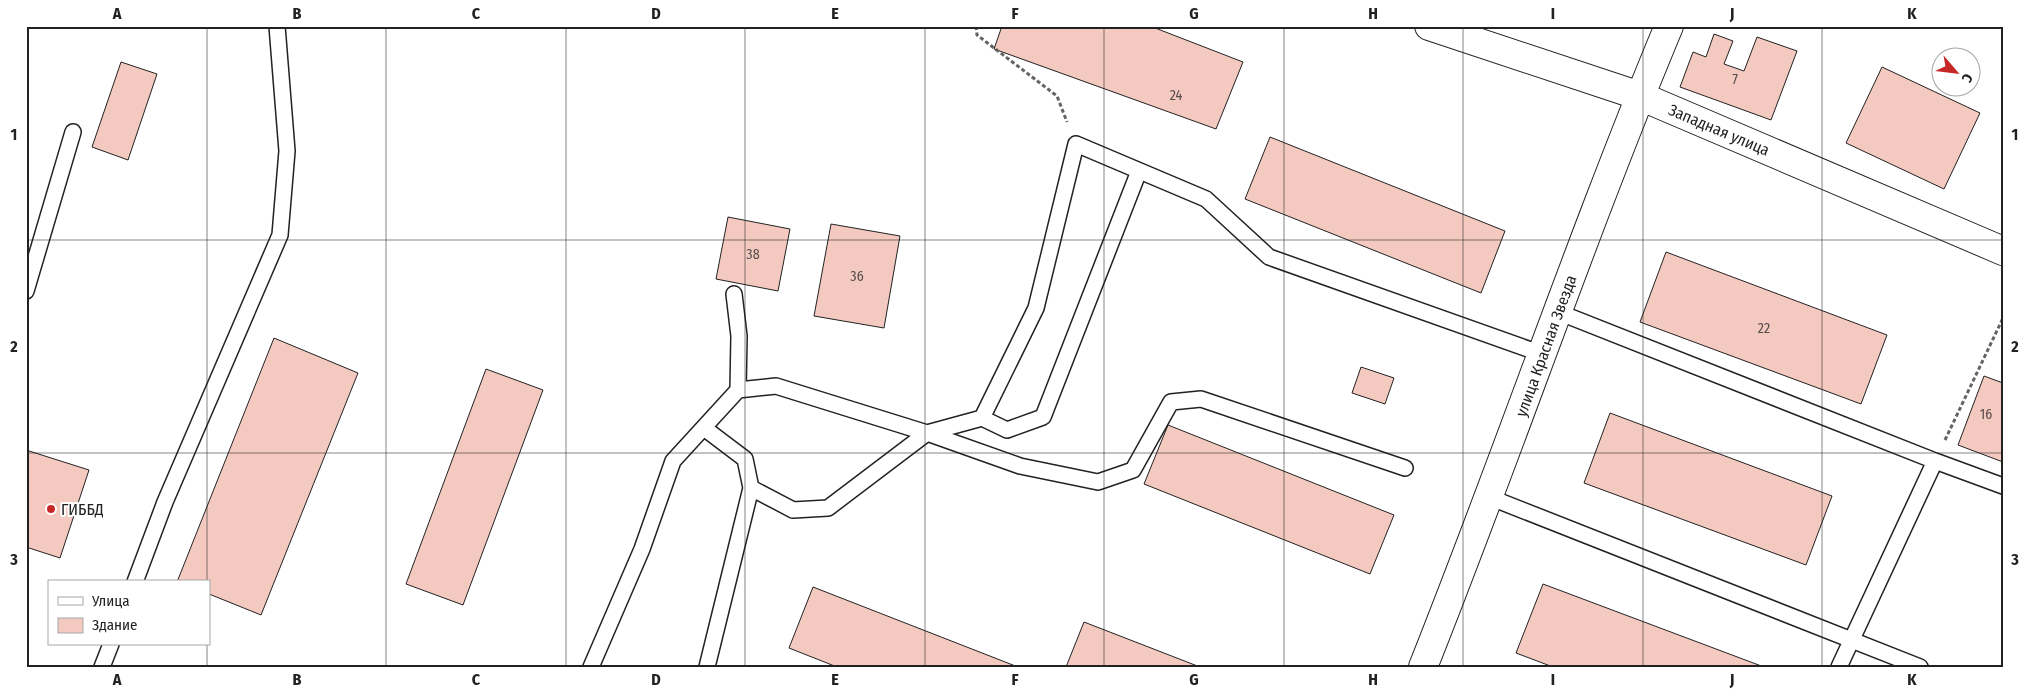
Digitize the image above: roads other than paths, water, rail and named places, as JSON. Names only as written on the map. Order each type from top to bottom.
[{"type":"street","name":"Западная улица","points":[[1429,26],[1640,96],[2003,251]]},
{"type":"street","name":"улица Красная Звезда","points":[[1428,665],[1542,354],[1640,96],[1669,26]]},
{"type":"lane","points":[[136,580],[165,502],[280,235],[287,151],[277,26]]},
{"type":"lane","points":[[26,291],[74,132]]},
{"type":"lane","points":[[982,418],[1036,308],[1076,144],[1206,199],[1269,257],[1542,354]]},
{"type":"lane","points":[[751,488],[793,510],[828,508],[927,433],[982,418],[1007,430],[1042,417],[1139,170]]},
{"type":"lane","points":[[591,667],[642,549],[673,461],[738,390],[739,336],[734,294]]},
{"type":"lane","points":[[1558,312],[2003,486]]},
{"type":"lane","points":[[738,390],[776,386],[927,433],[1020,466],[1098,482],[1133,470],[1171,402],[1201,399],[1406,468]]},
{"type":"lane","points":[[704,428],[745,459],[751,488],[707,667]]},
{"type":"lane","points":[[1839,667],[1935,461]]},
{"type":"lane","points":[[1490,497],[1920,667]]},
{"type":"lane","points":[[102,667],[110,646]]},
{"type":"place","name":"ГИББД","points":[[51,509]]}]
